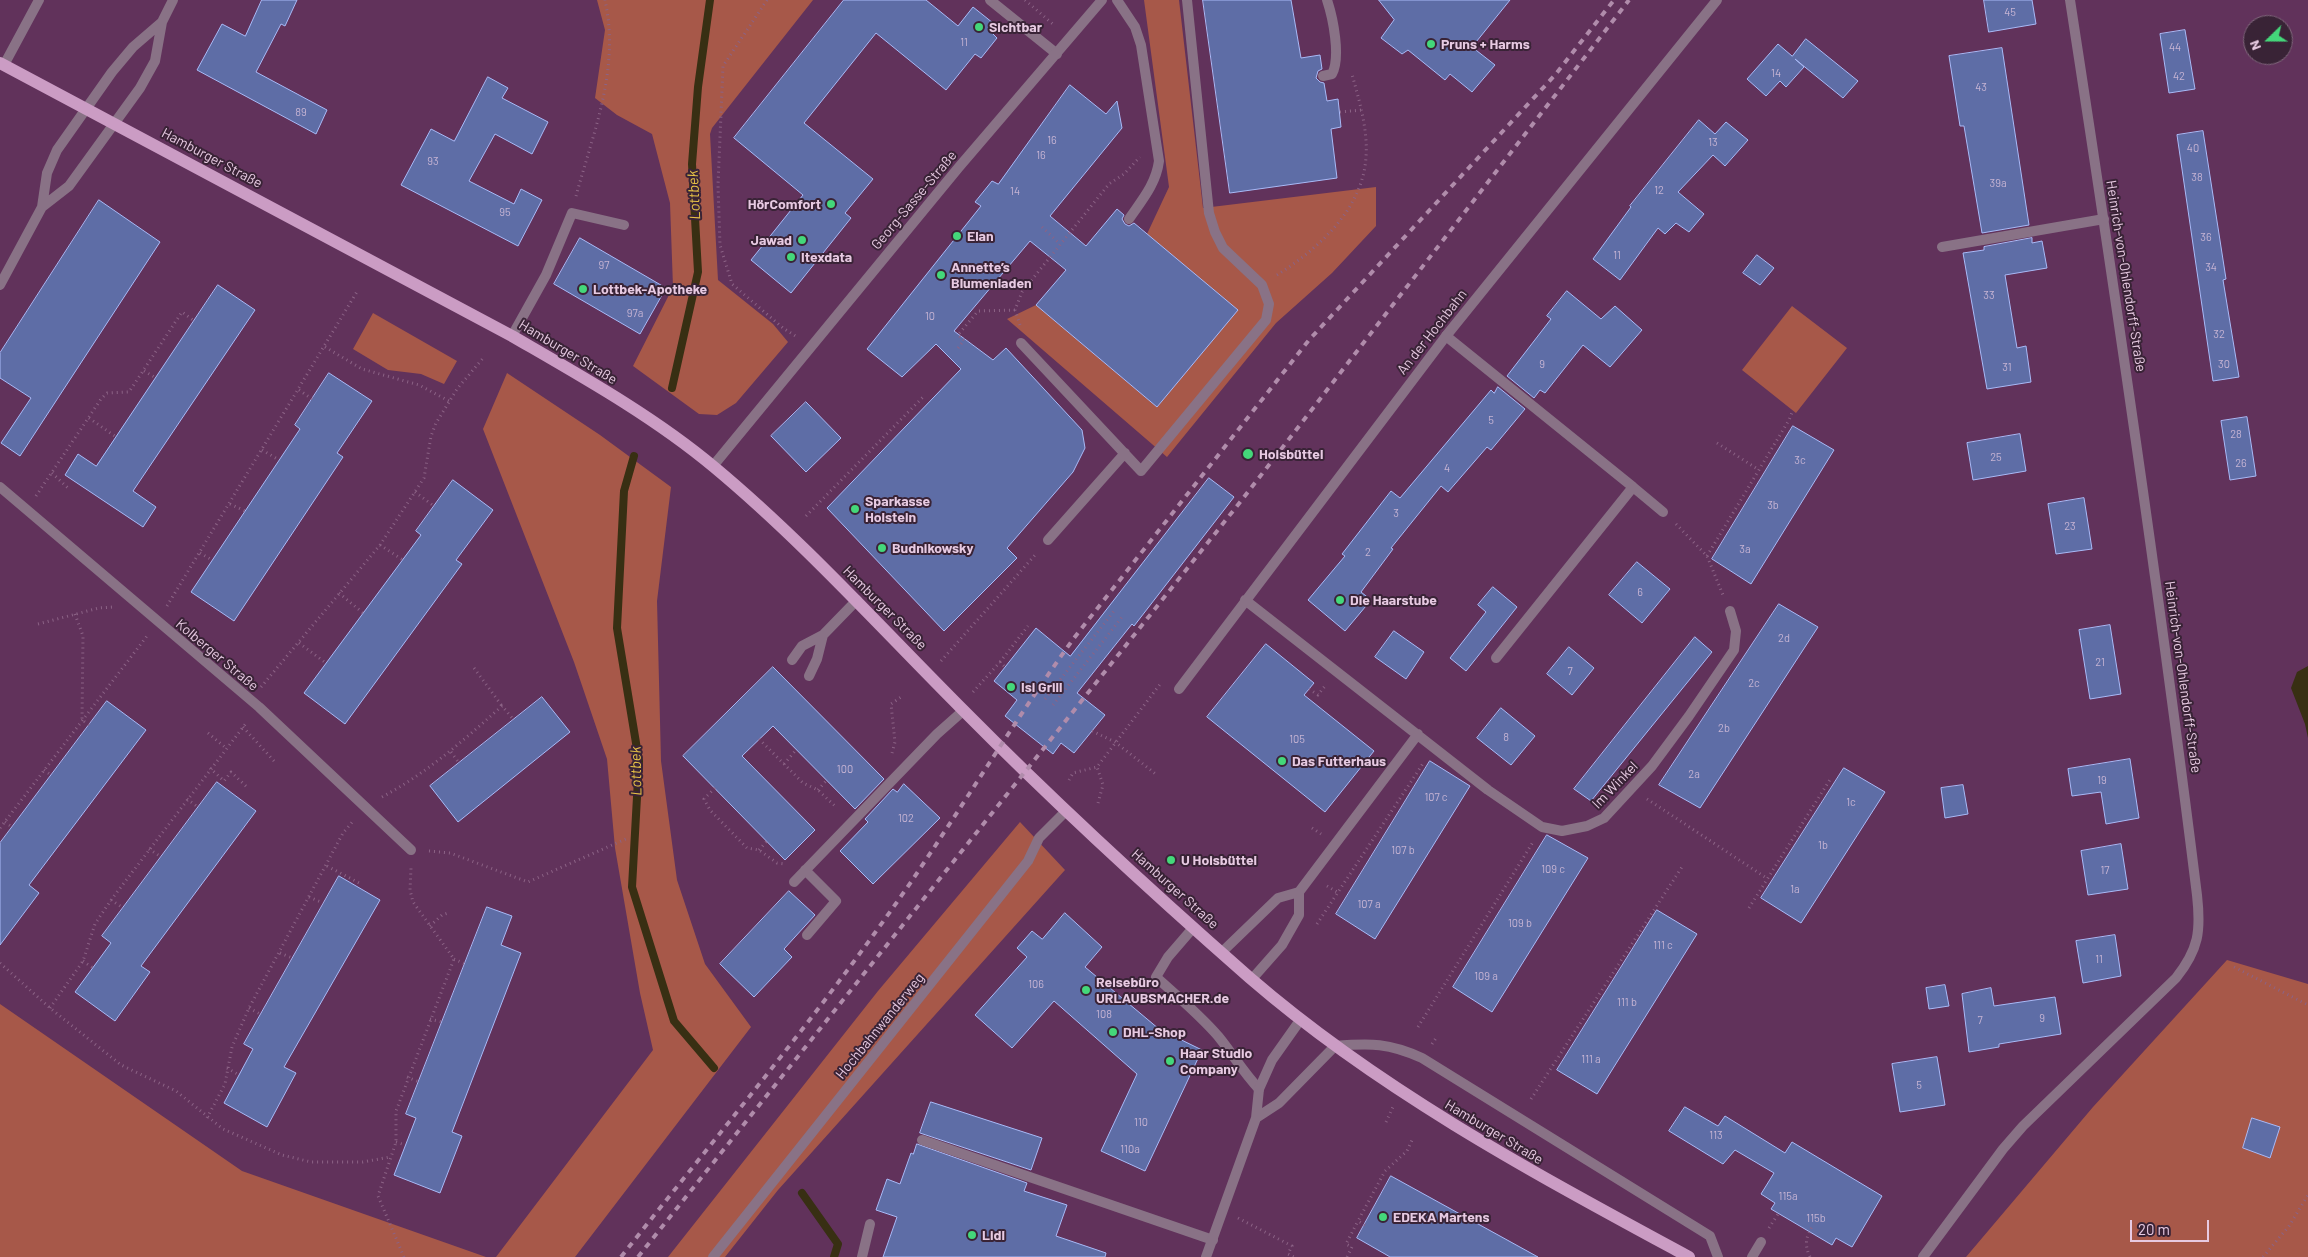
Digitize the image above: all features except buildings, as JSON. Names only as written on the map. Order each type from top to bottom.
[{"type":"main road","name":"Hamburger Straße","points":[[2,64],[512,336],[640,413],[713,466],[754,501],[857,600],[929,675],[1066,811],[1193,928],[1334,1046],[1401,1092],[1528,1170],[1689,1257]]},
{"type":"street","points":[[2,64],[39,0]]},
{"type":"street","points":[[42,207],[69,186],[140,88],[155,61],[162,22],[173,0]]},
{"type":"street","points":[[990,0],[1057,54]]},
{"type":"street","name":"Georg-Sasse-Straße","points":[[713,466],[810,345],[1102,0]]},
{"type":"street","points":[[1117,0],[1135,27],[1140,45],[1159,161],[1157,174],[1149,190],[1129,219]]},
{"type":"street","points":[[1022,343],[1141,471],[1266,320],[1269,304],[1262,285],[1223,248],[1209,213],[1187,0]]},
{"type":"street","points":[[1324,76],[1332,74],[1335,68],[1337,52],[1327,0]]},
{"type":"street","name":"An der Hochbahn","points":[[1179,689],[1446,336],[1717,0]]},
{"type":"street","name":"Heinrich-von-Ohlendorff-Straße","points":[[1923,1257],[2003,1149],[2023,1126],[2176,978],[2190,961],[2197,944],[2200,916],[2178,737],[2104,219],[2070,0]]},
{"type":"street","points":[[0,285],[42,207],[47,173],[57,150],[85,109],[132,48],[162,22]]},
{"type":"street","points":[[512,336],[546,274],[572,214],[624,226]]},
{"type":"street","points":[[1942,247],[2104,219]]},
{"type":"street","points":[[1446,336],[1663,512]]},
{"type":"street","points":[[1048,540],[1125,453]]},
{"type":"street","name":"Kolberger Straße","points":[[0,487],[135,604],[259,707],[411,850]]},
{"type":"street","points":[[1496,658],[1633,487]]},
{"type":"street","points":[[792,660],[802,646],[823,635],[857,600]]},
{"type":"street","name":"Im Winkel","points":[[1245,600],[1488,790],[1542,827],[1562,831],[1587,826],[1604,818],[1652,766],[1734,650],[1736,631],[1730,611]]},
{"type":"street","points":[[809,676],[817,660],[823,635]]},
{"type":"street","points":[[794,882],[933,738],[964,710]]},
{"type":"street","points":[[1252,979],[1282,944],[1299,915],[1299,892],[1418,734]]},
{"type":"street","name":"Hochbahnwanderweg","points":[[713,1257],[1028,861],[1039,838],[1066,811]]},
{"type":"street","points":[[806,870],[836,901],[806,935]]},
{"type":"street","points":[[1222,952],[1278,898],[1299,892]]},
{"type":"street","points":[[1193,928],[1168,956],[1156,977],[1218,1036],[1246,1075],[1259,1088]]},
{"type":"street","points":[[1206,1257],[1256,1118],[1259,1088],[1272,1060],[1301,1019]]},
{"type":"street","points":[[1256,1118],[1279,1103],[1334,1046],[1371,1043],[1402,1049],[1422,1058],[1710,1236],[1718,1257]]},
{"type":"street","points":[[922,1140],[1213,1240]]},
{"type":"street","points":[[862,1257],[870,1224]]},
{"type":"street","points":[[1752,1257],[1761,1242]]},
{"type":"path","points":[[572,214],[600,114],[608,75],[611,41],[605,0]]},
{"type":"path","points":[[767,0],[724,66],[718,185],[720,245],[732,284],[783,328],[810,345]]},
{"type":"path","points":[[1025,0],[1069,38]]},
{"type":"path","points":[[1262,285],[1314,250],[1349,208],[1360,188],[1366,157],[1362,110],[1352,74],[1337,52]]},
{"type":"path","points":[[1340,112],[1362,110]]},
{"type":"path","points":[[1024,332],[1015,310],[1022,292],[1109,184],[1124,174],[1155,141]]},
{"type":"path","points":[[1042,226],[1060,244]]},
{"type":"path","points":[[0,828],[157,622],[358,290]]},
{"type":"path","points":[[958,348],[964,340],[958,335],[978,311],[1015,310]]},
{"type":"path","points":[[27,509],[107,393],[129,392],[182,312],[194,320]]},
{"type":"path","points":[[325,347],[362,369],[419,385],[449,401]]},
{"type":"path","points":[[250,700],[380,545],[424,478],[434,430],[449,401],[484,357]]},
{"type":"path","points":[[144,371],[156,378]]},
{"type":"path","points":[[299,390],[312,399]]},
{"type":"path","points":[[806,516],[924,396]]},
{"type":"path","points":[[1707,556],[1760,470],[1793,410]]},
{"type":"path","points":[[89,418],[116,437]]},
{"type":"path","points":[[1717,443],[1760,470]]},
{"type":"path","points":[[262,450],[279,460]]},
{"type":"path","points":[[52,473],[69,489]]},
{"type":"path","points":[[415,492],[434,506]]},
{"type":"path","points":[[230,504],[245,512]]},
{"type":"path","points":[[1663,512],[1707,556],[1730,611]]},
{"type":"path","points":[[929,675],[1048,540]]},
{"type":"path","points":[[380,545],[403,560]]},
{"type":"path","points":[[200,553],[212,560]]},
{"type":"path","points":[[339,593],[363,613]]},
{"type":"path","points":[[38,624],[99,608],[135,604]]},
{"type":"path","points":[[1045,699],[1114,611]]},
{"type":"path","points":[[75,614],[82,636],[82,720]]},
{"type":"path","points":[[1053,705],[1122,617]]},
{"type":"path","points":[[972,692],[1000,662],[1028,626]]},
{"type":"path","points":[[299,643],[326,664]]},
{"type":"path","points":[[1000,662],[1005,667]]},
{"type":"path","points":[[474,668],[514,720]]},
{"type":"path","points":[[1069,780],[1074,773],[1096,767],[1164,680],[1179,689]]},
{"type":"path","points":[[1309,689],[1318,695]]},
{"type":"path","points":[[891,755],[895,742],[890,704],[900,697]]},
{"type":"path","points":[[207,1118],[225,1084],[232,1047],[249,1008],[327,866],[343,833],[366,806],[407,784],[450,752],[502,706]]},
{"type":"path","points":[[50,1008],[83,961],[95,924],[187,798],[259,707]]},
{"type":"path","points":[[82,720],[89,725]]},
{"type":"path","points":[[243,727],[274,761]]},
{"type":"path","points":[[1092,731],[1115,742],[1157,775]]},
{"type":"path","points":[[208,733],[226,748]]},
{"type":"path","points":[[759,740],[803,783],[818,790],[837,808]]},
{"type":"path","points":[[1312,931],[1434,747]]},
{"type":"path","points":[[784,764],[796,750]]},
{"type":"path","points":[[450,752],[459,763]]},
{"type":"path","points":[[1096,767],[1102,784],[1098,803]]},
{"type":"path","points":[[210,768],[224,781],[231,772],[248,788]]},
{"type":"path","points":[[44,770],[51,776]]},
{"type":"path","points":[[1749,908],[1831,778]]},
{"type":"path","points":[[818,790],[827,780]]},
{"type":"path","points":[[715,788],[704,799],[710,810],[747,848],[759,850],[783,865],[790,861]]},
{"type":"path","points":[[1631,788],[1768,879]]},
{"type":"path","points":[[187,798],[198,806]]},
{"type":"path","points":[[834,814],[837,808],[844,802]]},
{"type":"path","points":[[5,822],[12,828]]},
{"type":"path","points":[[1418,1027],[1542,827]]},
{"type":"path","points":[[465,964],[454,959],[413,902],[410,890],[411,850],[450,853],[528,882],[628,838]]},
{"type":"path","points":[[759,850],[767,841]]},
{"type":"path","points":[[149,849],[161,857]]},
{"type":"path","points":[[327,866],[360,884]]},
{"type":"path","points":[[1530,1099],[1682,868]]},
{"type":"path","points":[[309,897],[323,903]]},
{"type":"path","points":[[112,900],[123,908]]},
{"type":"path","points":[[430,926],[448,913]]},
{"type":"path","points":[[280,953],[292,958]]},
{"type":"path","points":[[404,1257],[378,1196],[396,1142],[396,1110],[407,1077],[454,959]]},
{"type":"path","points":[[83,961],[92,968]]},
{"type":"path","points":[[0,963],[50,1008],[121,1065],[176,1091],[207,1118],[223,1129],[282,1155],[310,1162],[347,1163],[390,1157]]},
{"type":"path","points":[[2234,967],[2308,1005]]},
{"type":"path","points":[[249,1008],[260,1014]]},
{"type":"path","points":[[430,1019],[442,1022]]},
{"type":"path","points":[[227,1068],[239,1075]]},
{"type":"path","points":[[407,1077],[419,1082]]},
{"type":"path","points":[[1347,1257],[1352,1247],[1346,1244],[1385,1171],[1407,1152],[1413,1138]]},
{"type":"path","points":[[396,1142],[405,1145]]},
{"type":"path","points":[[2263,1257],[2289,1226],[2308,1195]]},
{"type":"path","points":[[1223,1210],[1292,1246],[1288,1254],[1294,1257]]},
{"type":"path","points":[[1358,1221],[1365,1225]]},
{"type":"path","points":[[1810,1257],[1806,1249],[1805,1237],[1813,1225]]},
{"type":"shaded area","points":[[597,0],[813,0],[712,128],[710,134],[718,280],[773,324],[788,342],[736,403],[717,415],[699,414],[633,366],[673,287],[670,203],[652,134],[617,115],[595,98],[605,30]]},
{"type":"shaded area","points":[[1144,0],[1179,0],[1203,208],[1376,187],[1376,226],[1332,273],[1276,323],[1167,457],[1007,319],[1036,305],[1157,407],[1237,310],[1147,234],[1169,187]]},
{"type":"shaded area","points":[[1792,306],[1847,348],[1796,413],[1742,370]]},
{"type":"shaded area","points":[[373,313],[457,361],[444,384],[421,374],[388,370],[353,349]]},
{"type":"shaded area","points":[[507,373],[600,435],[671,487],[657,601],[661,761],[677,880],[705,964],[751,1027],[575,1257],[496,1257],[653,1050],[640,993],[615,848],[607,759],[574,662],[483,429]]},
{"type":"shaded area","points":[[2308,666],[2308,738],[2305,724],[2291,688],[2297,672]]},
{"type":"shaded area","points":[[1020,822],[1065,870],[778,1190],[725,1257],[668,1257],[878,991]]},
{"type":"shaded area","points":[[2227,960],[2308,984],[2308,1257],[1966,1257],[2093,1107]]},
{"type":"shaded area","points":[[0,1004],[242,1171],[486,1257],[0,1257]]},
{"type":"waterway","name":"Lottbek","points":[[672,388],[698,272],[692,164],[698,87],[710,0]]},
{"type":"waterway","name":"Lottbek","points":[[634,456],[624,491],[617,628],[639,761],[632,887],[674,1021],[714,1068]]},
{"type":"waterway","name":"Lottbek","points":[[802,1193],[838,1244],[834,1257]]},
{"type":"railway","points":[[621,1257],[769,1072],[877,930],[1074,638],[1309,340],[1555,75],[1614,0]]},
{"type":"railway","points":[[638,1257],[1241,501],[1629,0]]},
{"type":"place","name":"Sichtbar","points":[[979,27]]},
{"type":"place","name":"Pruns + Harms","points":[[1431,44]]},
{"type":"place","name":"HörComfort","points":[[831,204]]},
{"type":"place","name":"Elan","points":[[957,236]]},
{"type":"place","name":"Jawad","points":[[802,240]]},
{"type":"place","name":"Itexdata","points":[[791,257]]},
{"type":"place","name":"Annette’s Blumenladen","points":[[941,275]]},
{"type":"place","name":"Lottbek-Apotheke","points":[[583,289]]},
{"type":"place","name":"Hoisbüttel","points":[[1248,454]]},
{"type":"place","name":"Sparkasse Holstein","points":[[855,509]]},
{"type":"place","name":"Budnikowsky","points":[[882,548]]},
{"type":"place","name":"Die Haarstube","points":[[1340,600]]},
{"type":"place","name":"Isi Grill","points":[[1011,687]]},
{"type":"place","name":"Das Futterhaus","points":[[1282,761]]},
{"type":"place","name":"U Hoisbüttel","points":[[1171,860]]},
{"type":"place","name":"Reisebüro URLAUBSMACHER.de","points":[[1086,990]]},
{"type":"place","name":"DHL-Shop","points":[[1113,1032]]},
{"type":"place","name":"Haar Studio Company","points":[[1170,1061]]},
{"type":"place","name":"EDEKA Martens","points":[[1383,1217]]},
{"type":"place","name":"Lidl","points":[[972,1235]]}]
